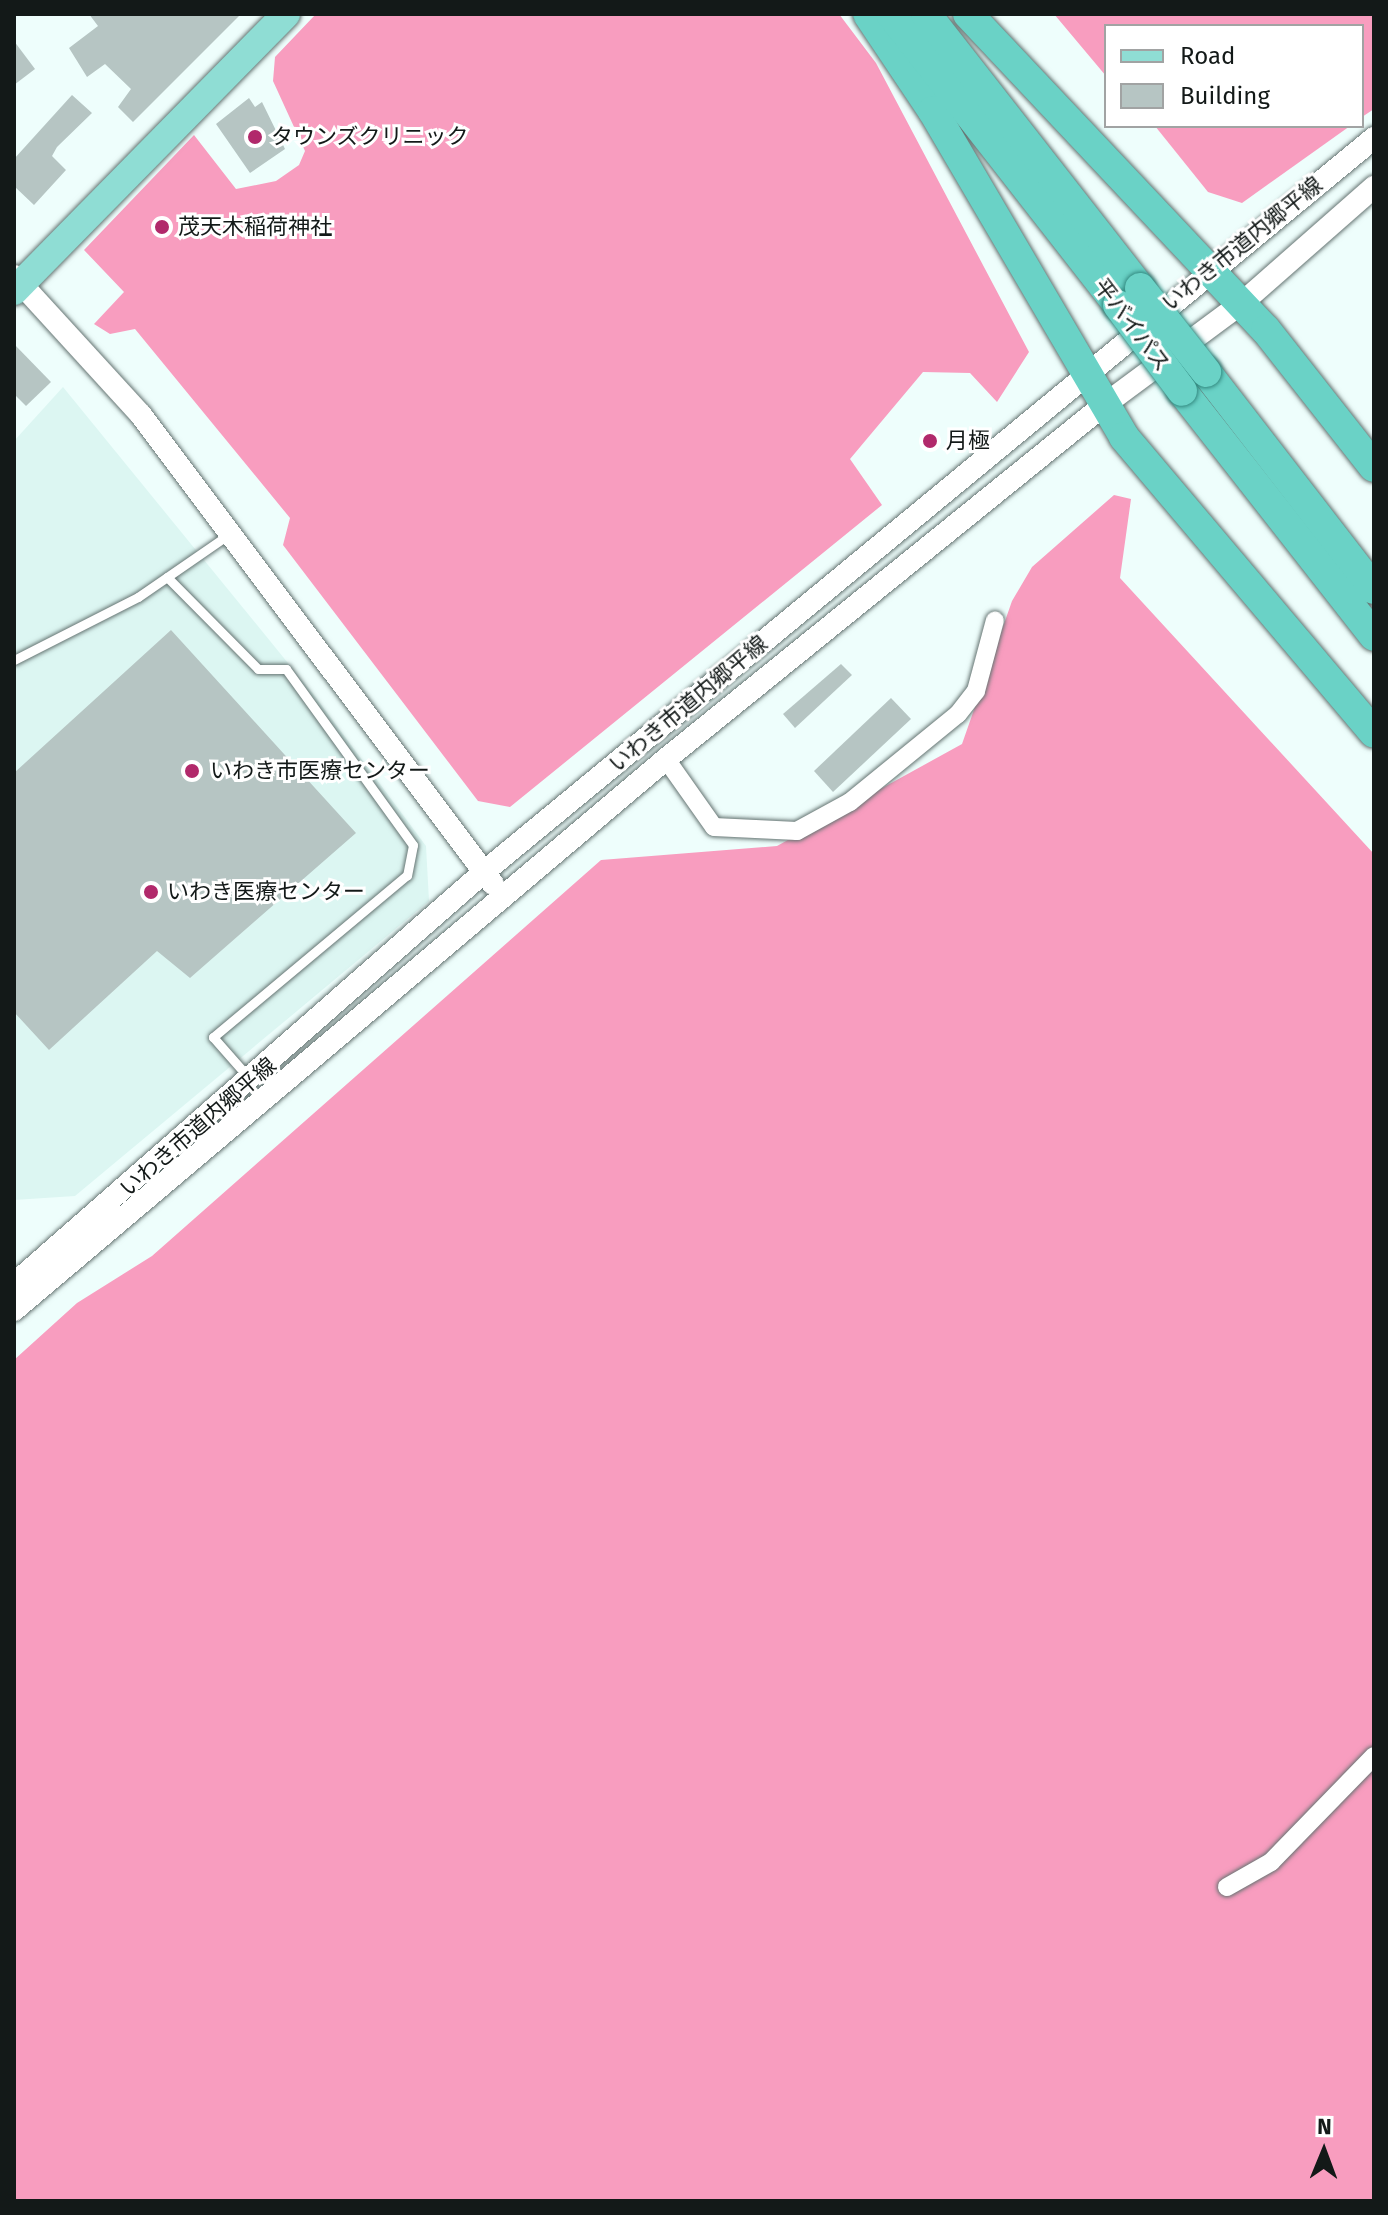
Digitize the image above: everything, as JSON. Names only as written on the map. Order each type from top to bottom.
[{"type":"highway","points":[[868,14],[933,111],[1104,405],[1212,549],[1374,733]]},
{"type":"highway","name":"平バイパス","points":[[891,14],[1129,297],[1206,372],[1374,589]]},
{"type":"highway","name":"平バイパス","points":[[926,14],[1129,297],[1182,391],[1374,636]]},
{"type":"highway","points":[[968,14],[1242,303],[1374,467]]},
{"type":"main road","points":[[16,284],[277,17]]},
{"type":"street","name":"いわき市道内郷平線","points":[[14,1284],[253,1082],[484,872],[1083,372],[1374,138]]},
{"type":"street","name":"いわき市道内郷平線","points":[[14,1310],[666,759],[1104,405],[1242,303],[1374,187]]},
{"type":"street","points":[[16,284],[141,415],[503,896]]},
{"type":"street","points":[[666,759],[714,827],[797,831],[850,802],[958,714],[976,691],[995,620]]},
{"type":"street","points":[[1227,1887],[1271,1862],[1374,1756]]},
{"type":"lane","points":[[14,660],[167,577],[229,534]]},
{"type":"lane","points":[[167,577],[258,669],[286,669],[413,845],[407,875],[213,1037],[253,1082]]},
{"type":"shaded area","points":[[316,14],[839,14],[876,63],[1029,352],[997,402],[970,373],[923,372],[850,459],[882,505],[510,807],[478,801],[283,545],[290,518],[135,329],[110,334],[94,324],[124,292],[84,250],[194,135],[236,189],[276,181],[299,165],[305,151],[273,81],[275,57]]},
{"type":"shaded area","points":[[1054,14],[1374,14],[1374,109],[1364,116],[1364,24],[1104,24],[1104,74]]},
{"type":"shaded area","points":[[1157,128],[1347,128],[1242,203],[1208,192]]},
{"type":"shaded area","name":"いわき市医療センター","points":[[63,387],[314,695],[426,846],[429,901],[75,1196],[14,1200],[14,441]]},
{"type":"shaded area","points":[[1114,495],[1131,499],[1120,578],[1374,854],[1374,2201],[14,2201],[14,1360],[77,1303],[152,1256],[601,860],[777,846],[962,744],[1012,601],[1032,567]]},
{"type":"building","points":[[89,14],[241,14],[133,122],[118,107],[131,89],[105,64],[87,77],[69,48],[98,26]]},
{"type":"building","points":[[14,41],[35,69],[14,85]]},
{"type":"building","points":[[72,95],[92,113],[57,147],[52,156],[66,170],[34,205],[14,186],[14,159]]},
{"type":"building","name":"タウンズクリニック","points":[[249,98],[255,107],[262,102],[285,149],[250,173],[216,124]]},
{"type":"building","points":[[14,344],[51,382],[26,406],[14,394]]},
{"type":"building","name":"いわき医療センター","points":[[171,630],[356,833],[190,978],[157,951],[49,1050],[14,1012],[14,773]]},
{"type":"building","points":[[841,664],[852,675],[795,728],[783,714]]},
{"type":"building","points":[[891,698],[911,719],[833,792],[814,771]]},
{"type":"place","name":"タウンズクリニック","points":[[255,137]]},
{"type":"place","name":"茂天木稲荷神社","points":[[162,227]]},
{"type":"place","name":"月極","points":[[930,441]]},
{"type":"place","name":"いわき市医療センター","points":[[192,771]]},
{"type":"place","name":"いわき医療センター","points":[[151,892]]}]
